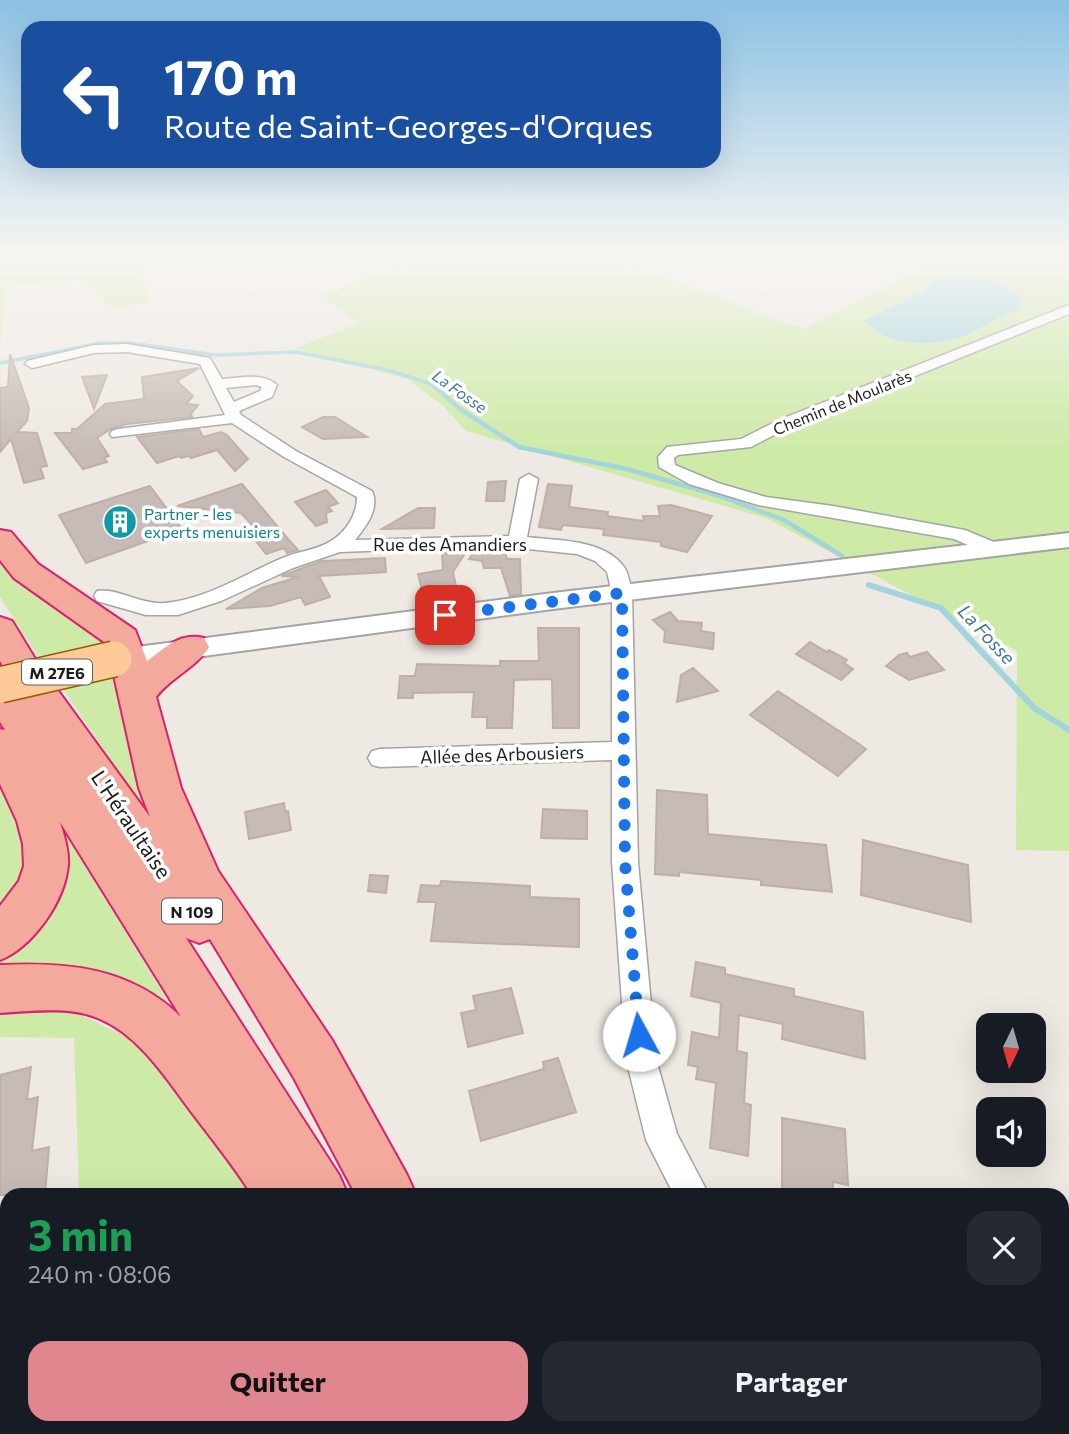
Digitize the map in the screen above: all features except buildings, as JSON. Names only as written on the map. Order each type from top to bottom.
[{"type":"highway","points":[[0,539],[26,571],[123,638],[127,671],[160,788],[178,835],[202,885],[313,1059],[383,1188]]},
{"type":"highway","name":"L'Héraultaise","points":[[0,629],[24,671],[247,990],[376,1188]]},
{"type":"highway","points":[[127,671],[152,676],[191,648]]},
{"type":"highway","name":"L'Héraultaise","points":[[0,687],[34,748],[195,993],[315,1188]]},
{"type":"highway","points":[[0,744],[42,827],[48,850],[45,873],[34,901],[0,938]]},
{"type":"highway","points":[[0,989],[51,987],[84,990],[112,998],[148,1020],[174,1046],[259,1154],[281,1188]]},
{"type":"main road","name":"M 27E6","points":[[0,687],[127,671]]},
{"type":"street","name":"Chemin de Moularès","points":[[994,549],[985,542],[961,534],[911,527],[837,511],[795,508],[731,491],[680,475],[667,467],[666,457],[673,450],[752,442],[785,424],[1045,319]]},
{"type":"street","points":[[32,364],[94,348],[127,348],[205,360],[233,414],[290,454],[366,495],[367,506],[359,522],[337,546],[302,557],[186,607],[130,606],[104,596]]},
{"type":"street","points":[[118,434],[233,414],[267,394],[270,385],[257,381],[217,384]]},
{"type":"street","points":[[517,542],[529,479]]},
{"type":"street","points":[[191,648],[1069,540]]},
{"type":"street","name":"Rue des Amandiers","points":[[337,546],[423,541],[517,542],[580,549],[602,557],[615,570],[622,593]]},
{"type":"street","points":[[622,593],[627,914],[641,1059],[662,1140],[688,1188]]},
{"type":"street","name":"Allée des Arbousiers","points":[[380,758],[624,751]]},
{"type":"green space","points":[[353,319],[777,319],[804,329],[823,319],[1069,319],[1069,851],[1016,850],[1017,651],[766,518],[466,431],[443,406],[407,379],[294,349],[359,323]]},
{"type":"green space","points":[[0,553],[105,644],[41,661],[0,597]]},
{"type":"green space","points":[[120,677],[165,840],[63,689]]},
{"type":"green space","points":[[0,786],[31,840],[18,891],[0,910]]},
{"type":"green space","points":[[62,828],[168,1002],[148,995],[0,970],[0,943]]},
{"type":"green space","points":[[0,1002],[75,1012],[136,1041],[192,1096],[248,1188],[79,1188],[74,1038],[0,1037]]},
{"type":"water","points":[[996,319],[966,335],[933,343],[907,342],[883,335],[865,320]]},
{"type":"waterway","name":"La Fosse","points":[[0,363],[101,343],[131,343],[215,355],[296,352],[392,371],[431,384],[437,389]]},
{"type":"waterway","name":"La Fosse","points":[[435,387],[460,409],[519,447],[627,469],[717,495],[784,520],[842,556]]},
{"type":"waterway","name":"La Fosse","points":[[869,585],[941,608],[1034,708],[1069,730]]},
{"type":"place","name":"Partner - les experts menuisiers","points":[[120,522]]},
{"type":"route","points":[[445,615],[622,593],[627,914],[639,1035]]}]
